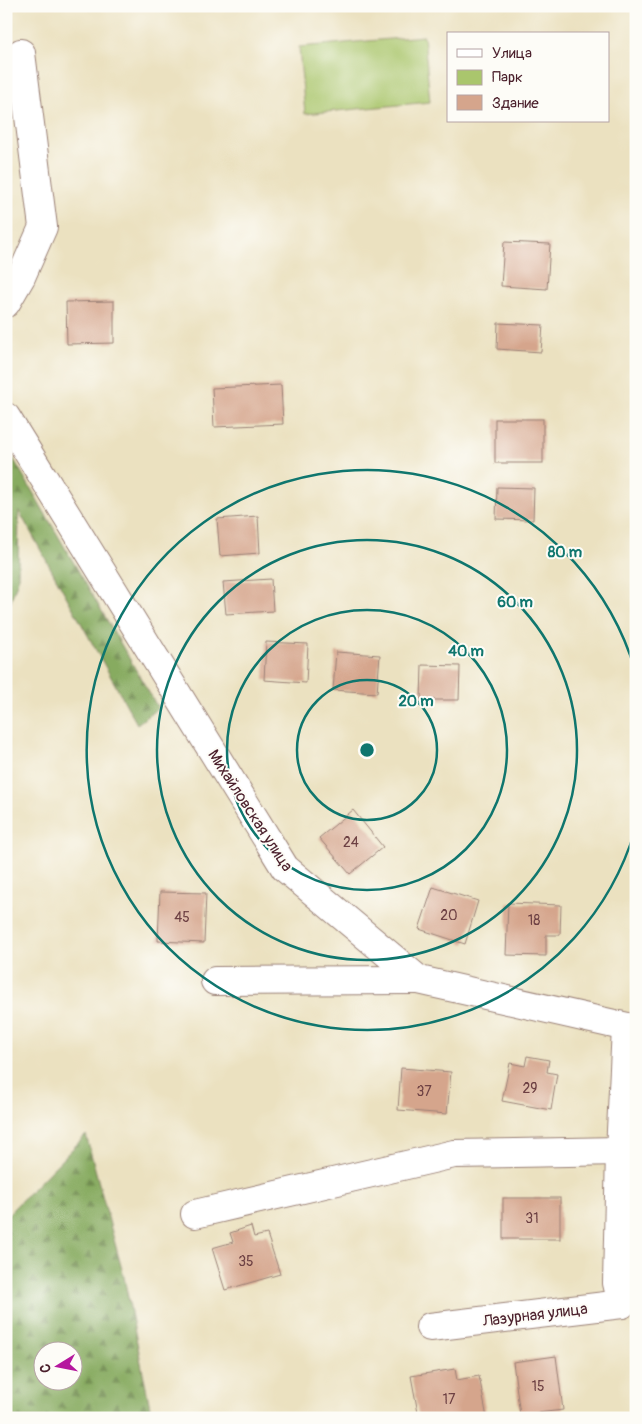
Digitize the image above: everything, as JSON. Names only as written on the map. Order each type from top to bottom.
[{"type":"street","points":[[6,304],[21,277],[43,227],[21,53]]},
{"type":"street","name":"Михайловская улица","points":[[6,417],[285,868],[418,980],[631,1029]]},
{"type":"street","points":[[215,981],[418,980]]},
{"type":"street","points":[[629,1311],[617,1283],[620,1151],[631,1029]]},
{"type":"street","points":[[195,1214],[454,1154],[620,1151]]},
{"type":"street","name":"Лазурная улица","points":[[430,1327],[629,1311]]},
{"type":"green space","points":[[424,36],[430,102],[305,114],[299,47]]},
{"type":"green space","points":[[6,446],[158,708],[137,724],[19,511],[18,580],[6,614]]},
{"type":"green space","points":[[86,1135],[124,1277],[152,1418],[6,1418],[6,1216]]},
{"type":"building","points":[[504,242],[550,244],[547,289],[501,286]]},
{"type":"building","points":[[114,301],[114,343],[67,344],[66,302]]},
{"type":"building","points":[[498,323],[543,325],[541,352],[497,349]]},
{"type":"building","points":[[281,385],[283,424],[214,427],[212,388]]},
{"type":"building","points":[[495,419],[543,419],[543,463],[495,463]]},
{"type":"building","points":[[497,487],[534,488],[533,520],[496,519]]},
{"type":"building","points":[[258,516],[260,553],[220,556],[217,519]]},
{"type":"building","points":[[271,579],[273,611],[226,614],[223,582]]},
{"type":"building","points":[[266,642],[308,644],[306,683],[264,680]]},
{"type":"building","points":[[336,652],[380,655],[377,693],[333,690]]},
{"type":"building","points":[[422,665],[460,666],[459,700],[421,700]]},
{"type":"building","points":[[353,810],[383,847],[350,874],[319,838]]},
{"type":"building","points":[[433,887],[478,901],[465,944],[419,929]]},
{"type":"building","points":[[160,892],[206,893],[204,943],[158,941]]},
{"type":"building","points":[[508,903],[561,905],[560,935],[546,935],[546,956],[506,955]]},
{"type":"building","points":[[527,1056],[549,1060],[547,1072],[557,1074],[551,1110],[502,1101],[510,1063],[525,1066]]},
{"type":"building","points":[[401,1068],[451,1072],[447,1114],[398,1110]]},
{"type":"building","points":[[503,1198],[560,1198],[560,1239],[503,1239]]},
{"type":"building","points":[[251,1226],[254,1237],[267,1234],[280,1274],[225,1290],[212,1248],[233,1242],[230,1233]]},
{"type":"building","points":[[556,1356],[563,1410],[520,1415],[513,1362]]},
{"type":"building","points":[[455,1369],[457,1380],[479,1376],[487,1418],[419,1418],[411,1376]]}]
